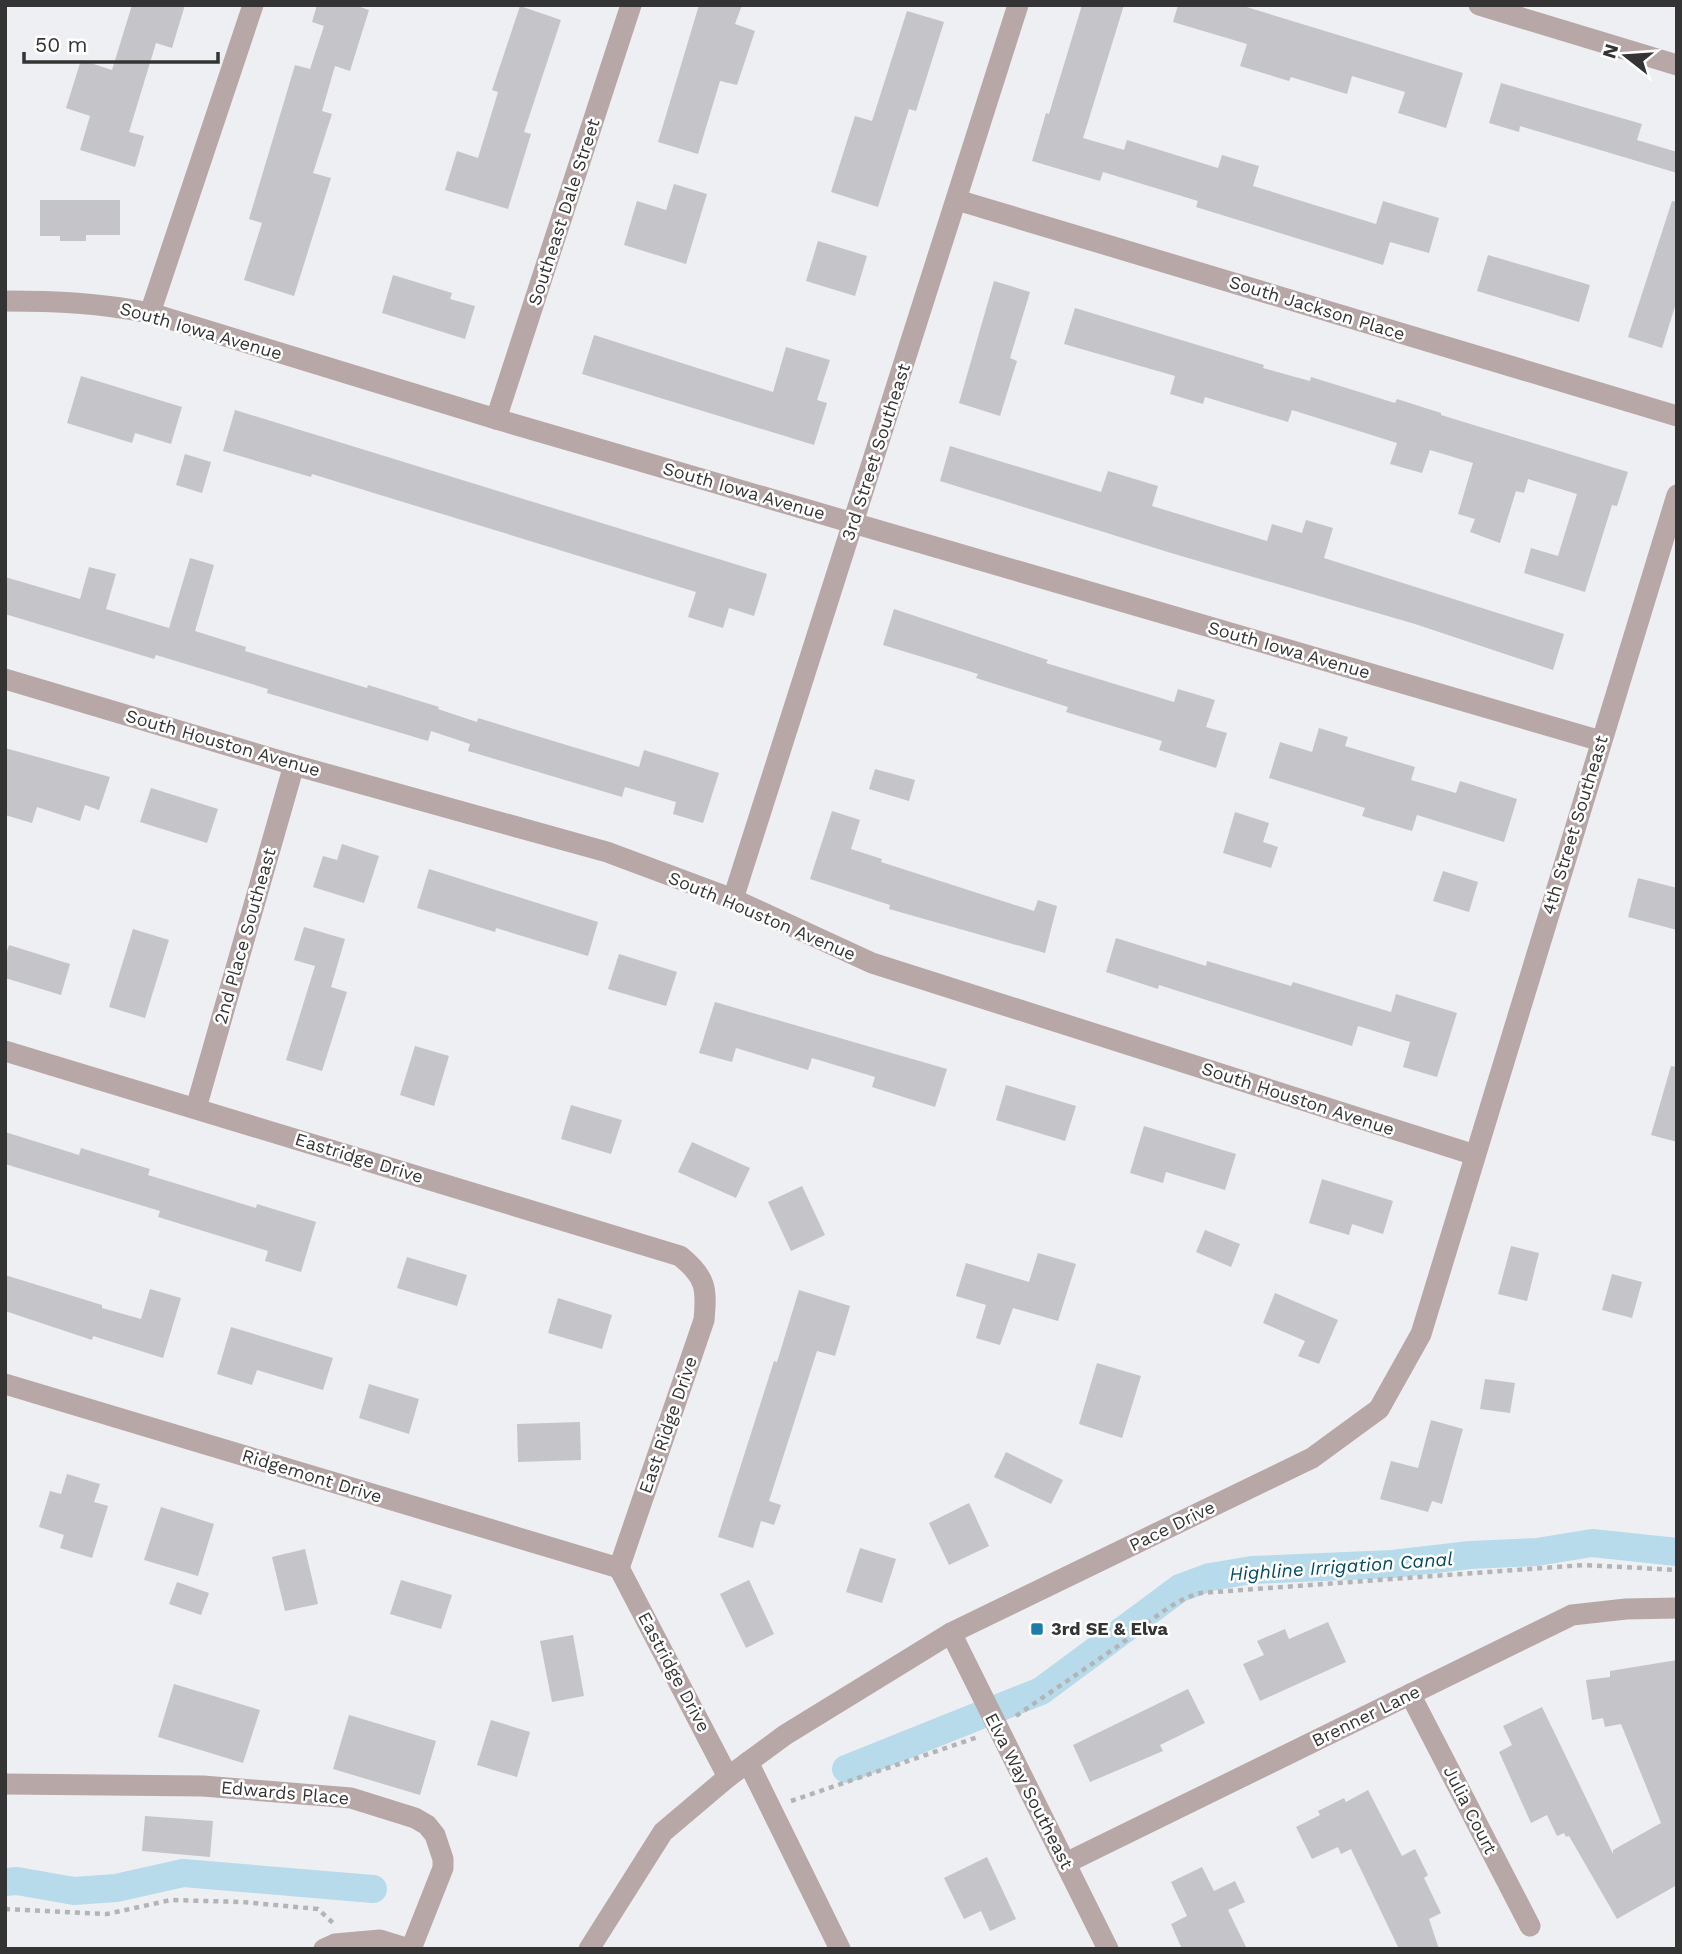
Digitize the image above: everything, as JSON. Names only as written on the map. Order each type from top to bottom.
[{"type":"street","points":[[150,313],[253,5]]},
{"type":"street","name":"Southeast Dale Street","points":[[496,419],[631,5]]},
{"type":"street","name":"3rd Street Southeast","points":[[733,900],[1018,5]]},
{"type":"street","points":[[1479,5],[1677,65]]},
{"type":"street","name":"South Jackson Place","points":[[957,200],[1677,416]]},
{"type":"street","name":"South Iowa Avenue","points":[[5,301],[106,304],[150,313],[496,419],[1601,741]]},
{"type":"street","name":"4th Street Southeast","points":[[1475,1155],[1601,741],[1668,553],[1677,495]]},
{"type":"street","name":"South Houston Avenue","points":[[5,679],[294,765],[607,852],[733,900],[872,963],[1475,1155]]},
{"type":"street","name":"2nd Place Southeast","points":[[196,1108],[294,765]]},
{"type":"street","name":"Eastridge Drive","points":[[5,1051],[680,1256],[696,1269],[701,1281]]},
{"type":"street","name":"Pace Drive","points":[[728,1777],[785,1735],[951,1633],[1312,1458],[1379,1409],[1421,1334],[1475,1155]]},
{"type":"street","name":"East Ridge Drive","points":[[619,1568],[704,1320],[707,1293],[701,1281]]},
{"type":"street","name":"Ridgemont Drive","points":[[5,1384],[619,1568]]},
{"type":"street","name":"Eastridge Drive","points":[[619,1568],[728,1777]]},
{"type":"street","name":"Brenner Lane","points":[[1066,1863],[1572,1615],[1626,1609],[1677,1608]]},
{"type":"street","name":"Elva Way Southeast","points":[[951,1633],[1108,1949]]},
{"type":"street","name":"Julia Court","points":[[1410,1694],[1531,1926]]},
{"type":"street","points":[[748,1762],[840,1949]]},
{"type":"street","points":[[589,1949],[663,1832],[728,1777]]},
{"type":"street","name":"Edwards Place","points":[[5,1784],[204,1786],[304,1793],[351,1798],[415,1818],[427,1825],[435,1835],[443,1859],[443,1868],[410,1949]]},
{"type":"street","points":[[324,1949],[335,1944],[380,1940],[410,1949]]},
{"type":"path","points":[[770,1807],[974,1739],[998,1728],[1185,1597],[1201,1593],[1584,1564],[1677,1570]]},
{"type":"path","points":[[5,1909],[107,1914],[171,1900],[318,1909],[353,1942]]},
{"type":"building","points":[[132,5],[185,5],[172,48],[156,43],[129,132],[144,136],[135,167],[80,150],[90,116],[66,108],[81,60],[112,70]]},
{"type":"building","points":[[317,5],[354,5],[369,10],[350,71],[335,66],[322,111],[332,114],[313,173],[331,178],[294,296],[244,280],[262,223],[249,219],[295,65],[310,69],[324,26],[312,22]]},
{"type":"building","points":[[699,5],[742,5],[735,24],[755,31],[737,85],[720,81],[698,154],[658,142]]},
{"type":"building","points":[[1082,5],[1124,5],[1083,138],[1124,150],[1127,140],[1218,168],[1222,155],[1259,166],[1253,186],[1376,224],[1383,201],[1439,218],[1429,253],[1390,242],[1383,265],[1196,207],[1198,201],[1103,172],[1100,181],[1032,161]]},
{"type":"building","points":[[1178,5],[1240,5],[1463,73],[1446,128],[1398,113],[1405,92],[1352,76],[1347,94],[1291,77],[1289,81],[1240,66],[1247,44],[1173,22]]},
{"type":"building","points":[[520,6],[561,20],[524,132],[531,134],[508,209],[445,190],[457,151],[478,158],[498,92],[492,90]]},
{"type":"building","points":[[907,11],[944,22],[916,111],[909,109],[878,207],[831,192],[855,116],[872,121]]},
{"type":"building","points":[[1501,83],[1642,124],[1637,140],[1677,152],[1677,173],[1520,126],[1519,132],[1489,123]]},
{"type":"building","points":[[674,184],[707,194],[686,264],[624,245],[637,201],[666,210]]},
{"type":"building","points":[[40,200],[120,200],[120,235],[86,235],[86,241],[60,241],[60,236],[40,236]]},
{"type":"building","points":[[1672,201],[1677,202],[1677,300],[1662,348],[1628,337]]},
{"type":"building","points":[[818,241],[867,256],[855,296],[806,281]]},
{"type":"building","points":[[1488,255],[1590,285],[1579,322],[1477,291]]},
{"type":"building","points":[[393,275],[452,293],[450,299],[475,306],[465,339],[382,313]]},
{"type":"building","points":[[994,281],[1030,292],[1010,358],[1017,361],[1000,416],[959,403]]},
{"type":"building","points":[[1075,308],[1264,365],[1263,368],[1310,381],[1311,377],[1395,403],[1397,399],[1628,472],[1617,506],[1612,505],[1585,592],[1524,573],[1531,548],[1558,556],[1577,494],[1528,479],[1524,493],[1516,491],[1500,543],[1470,532],[1475,519],[1458,514],[1473,463],[1430,450],[1422,473],[1390,464],[1397,443],[1292,410],[1288,422],[1205,397],[1203,404],[1170,394],[1175,376],[1064,344]]},
{"type":"building","points":[[594,335],[773,392],[786,347],[830,360],[817,400],[827,403],[814,445],[582,374]]},
{"type":"building","points":[[81,376],[182,407],[171,444],[135,433],[132,443],[67,423]]},
{"type":"building","points":[[235,410],[767,574],[754,616],[729,608],[723,628],[688,617],[696,592],[312,474],[311,477],[223,451]]},
{"type":"building","points":[[950,446],[1101,492],[1108,471],[1158,486],[1152,506],[1267,541],[1272,524],[1302,533],[1306,520],[1333,528],[1324,558],[1564,634],[1553,670],[1415,624],[1171,553],[940,481]]},
{"type":"building","points":[[185,454],[211,462],[202,493],[176,485]]},
{"type":"building","points":[[190,558],[214,565],[195,631],[246,647],[245,651],[367,688],[368,685],[477,722],[478,718],[639,767],[644,750],[719,773],[703,823],[673,814],[676,802],[625,787],[622,797],[468,751],[470,744],[431,731],[428,741],[267,693],[268,689],[156,655],[154,659],[5,614],[5,577],[80,599],[89,567],[116,574],[106,609],[169,628]]},
{"type":"building","points":[[894,609],[1048,660],[1046,663],[1174,702],[1178,689],[1215,700],[1206,727],[1227,733],[1216,768],[1159,750],[1162,741],[1066,712],[1068,707],[976,678],[978,674],[883,645]]},
{"type":"building","points":[[1319,728],[1348,737],[1345,746],[1415,767],[1411,780],[1456,793],[1460,781],[1517,799],[1504,842],[1417,815],[1412,831],[1362,816],[1365,808],[1269,778],[1280,742],[1312,752]]},
{"type":"building","points":[[5,748],[110,777],[99,810],[85,805],[80,821],[37,807],[32,823],[5,815]]},
{"type":"building","points":[[875,769],[915,780],[909,801],[869,789]]},
{"type":"building","points":[[151,788],[218,809],[207,843],[140,822]]},
{"type":"building","points":[[832,811],[860,820],[851,849],[882,859],[881,862],[1034,911],[1038,900],[1057,906],[1045,953],[889,909],[890,905],[810,879]]},
{"type":"building","points":[[1235,812],[1269,823],[1263,842],[1278,847],[1271,868],[1223,853]]},
{"type":"building","points":[[342,844],[379,856],[364,903],[313,887],[323,856],[337,860]]},
{"type":"building","points":[[429,869],[598,922],[588,956],[417,908]]},
{"type":"building","points":[[1443,871],[1478,882],[1469,912],[1433,901]]},
{"type":"building","points":[[1638,878],[1677,888],[1677,930],[1628,917]]},
{"type":"building","points":[[304,927],[345,939],[331,987],[347,992],[322,1071],[286,1060],[315,966],[294,960]]},
{"type":"building","points":[[133,929],[169,940],[145,1018],[109,1007]]},
{"type":"building","points":[[1116,938],[1206,966],[1207,961],[1291,986],[1293,982],[1391,1012],[1396,994],[1457,1013],[1437,1077],[1403,1067],[1410,1042],[1358,1026],[1352,1046],[1159,985],[1158,989],[1106,972]]},
{"type":"building","points":[[9,945],[70,964],[61,995],[5,978],[5,958]]},
{"type":"building","points":[[619,954],[677,972],[666,1006],[608,989]]},
{"type":"building","points":[[715,1002],[947,1069],[935,1107],[872,1087],[875,1077],[812,1058],[808,1070],[736,1048],[732,1062],[699,1053]]},
{"type":"building","points":[[415,1046],[449,1056],[434,1106],[400,1095]]},
{"type":"building","points":[[1671,1066],[1677,1067],[1677,1142],[1651,1135]]},
{"type":"building","points":[[1006,1085],[1076,1106],[1065,1141],[996,1120]]},
{"type":"building","points":[[571,1105],[622,1120],[611,1154],[561,1139]]},
{"type":"building","points":[[1144,1126],[1236,1154],[1225,1190],[1166,1172],[1163,1183],[1130,1173]]},
{"type":"building","points":[[5,1132],[79,1155],[81,1148],[150,1169],[148,1175],[256,1208],[257,1204],[316,1222],[301,1272],[265,1261],[268,1251],[158,1217],[160,1211],[5,1164]]},
{"type":"building","points":[[692,1142],[750,1168],[736,1198],[678,1172]]},
{"type":"building","points":[[1322,1179],[1393,1201],[1383,1234],[1352,1224],[1349,1235],[1309,1223]]},
{"type":"building","points":[[802,1186],[825,1235],[791,1251],[768,1202]]},
{"type":"building","points":[[1205,1230],[1240,1244],[1231,1267],[1196,1252]]},
{"type":"building","points":[[1511,1246],[1539,1253],[1527,1301],[1498,1294]]},
{"type":"building","points":[[1038,1253],[1076,1264],[1058,1321],[1013,1308],[1000,1345],[976,1338],[986,1305],[956,1296],[966,1263],[1029,1282]]},
{"type":"building","points":[[407,1257],[467,1275],[457,1306],[397,1288]]},
{"type":"building","points":[[1612,1274],[1642,1282],[1632,1318],[1602,1310]]},
{"type":"building","points":[[5,1275],[141,1319],[150,1289],[181,1298],[163,1358],[93,1336],[92,1340],[5,1311]]},
{"type":"building","points":[[799,1290],[850,1306],[835,1356],[817,1351],[769,1501],[781,1505],[774,1525],[761,1521],[753,1548],[718,1537]]},
{"type":"building","points":[[1275,1293],[1338,1320],[1319,1364],[1298,1356],[1305,1341],[1263,1323]]},
{"type":"building","points":[[558,1298],[612,1315],[602,1349],[548,1333]]},
{"type":"building","points":[[231,1327],[333,1358],[323,1390],[257,1370],[252,1385],[217,1374]]},
{"type":"building","points":[[1097,1363],[1141,1376],[1122,1438],[1079,1424]]},
{"type":"building","points":[[1485,1379],[1515,1383],[1510,1413],[1480,1409]]},
{"type":"building","points":[[369,1384],[419,1399],[409,1434],[359,1418]]},
{"type":"building","points":[[1431,1420],[1463,1429],[1442,1504],[1432,1501],[1428,1512],[1380,1499],[1391,1461],[1418,1468]]},
{"type":"building","points":[[580,1422],[581,1460],[518,1462],[517,1424]]},
{"type":"building","points":[[1006,1452],[1063,1480],[1051,1504],[994,1477]]},
{"type":"building","points":[[67,1474],[100,1484],[94,1502],[108,1506],[92,1558],[60,1548],[64,1535],[39,1527],[50,1491],[61,1494]]},
{"type":"building","points":[[969,1503],[989,1546],[949,1565],[929,1523]]},
{"type":"building","points":[[161,1507],[214,1524],[198,1576],[144,1560]]},
{"type":"building","points":[[860,1548],[896,1559],[882,1603],[846,1592]]},
{"type":"building","points":[[305,1549],[318,1604],[285,1611],[272,1557]]},
{"type":"building","points":[[401,1580],[452,1595],[441,1629],[390,1614]]},
{"type":"building","points":[[749,1580],[774,1634],[746,1648],[720,1594]]},
{"type":"building","points":[[177,1582],[209,1593],[201,1615],[169,1604]]},
{"type":"building","points":[[1328,1622],[1346,1662],[1260,1701],[1243,1664],[1264,1655],[1257,1641],[1285,1629],[1289,1639]]},
{"type":"building","points":[[573,1635],[584,1696],[552,1702],[540,1641]]},
{"type":"building","points":[[1677,1660],[1677,1885],[1617,1919],[1569,1836],[1566,1837],[1564,1833],[1557,1836],[1547,1815],[1531,1823],[1499,1752],[1512,1745],[1503,1726],[1542,1707],[1613,1854],[1613,1850],[1661,1823],[1621,1724],[1605,1727],[1603,1718],[1592,1720],[1586,1680],[1610,1677],[1610,1671]]},
{"type":"building","points":[[174,1684],[260,1710],[243,1763],[158,1737]]},
{"type":"building","points":[[1188,1689],[1205,1723],[1160,1745],[1163,1751],[1090,1782],[1073,1745]]},
{"type":"building","points":[[349,1715],[436,1741],[420,1795],[333,1769]]},
{"type":"building","points":[[491,1720],[530,1732],[517,1777],[477,1765]]},
{"type":"building","points":[[1368,1790],[1402,1856],[1415,1849],[1428,1875],[1424,1878],[1441,1913],[1429,1919],[1439,1949],[1399,1949],[1351,1849],[1341,1854],[1338,1847],[1312,1859],[1296,1827],[1320,1815],[1318,1811],[1344,1798],[1346,1802]]},
{"type":"building","points":[[145,1816],[213,1821],[210,1857],[142,1851]]},
{"type":"building","points":[[987,1857],[1016,1919],[990,1931],[981,1911],[964,1919],[944,1878]]},
{"type":"building","points":[[1202,1867],[1214,1891],[1235,1881],[1245,1902],[1228,1910],[1247,1949],[1182,1949],[1171,1924],[1187,1916],[1171,1882]]},
{"type":"waterway","name":"Highline Irrigation Canal","points":[[846,1769],[1041,1691],[1180,1588],[1210,1577],[1252,1570],[1392,1564],[1470,1555],[1537,1552],[1592,1543],[1677,1552]]},
{"type":"waterway","name":"Highline Irrigation Canal","points":[[5,1882],[17,1881],[74,1891],[116,1888],[183,1873],[373,1889]]},
{"type":"place","name":"3rd SE & Elva","points":[[1037,1629]]}]
